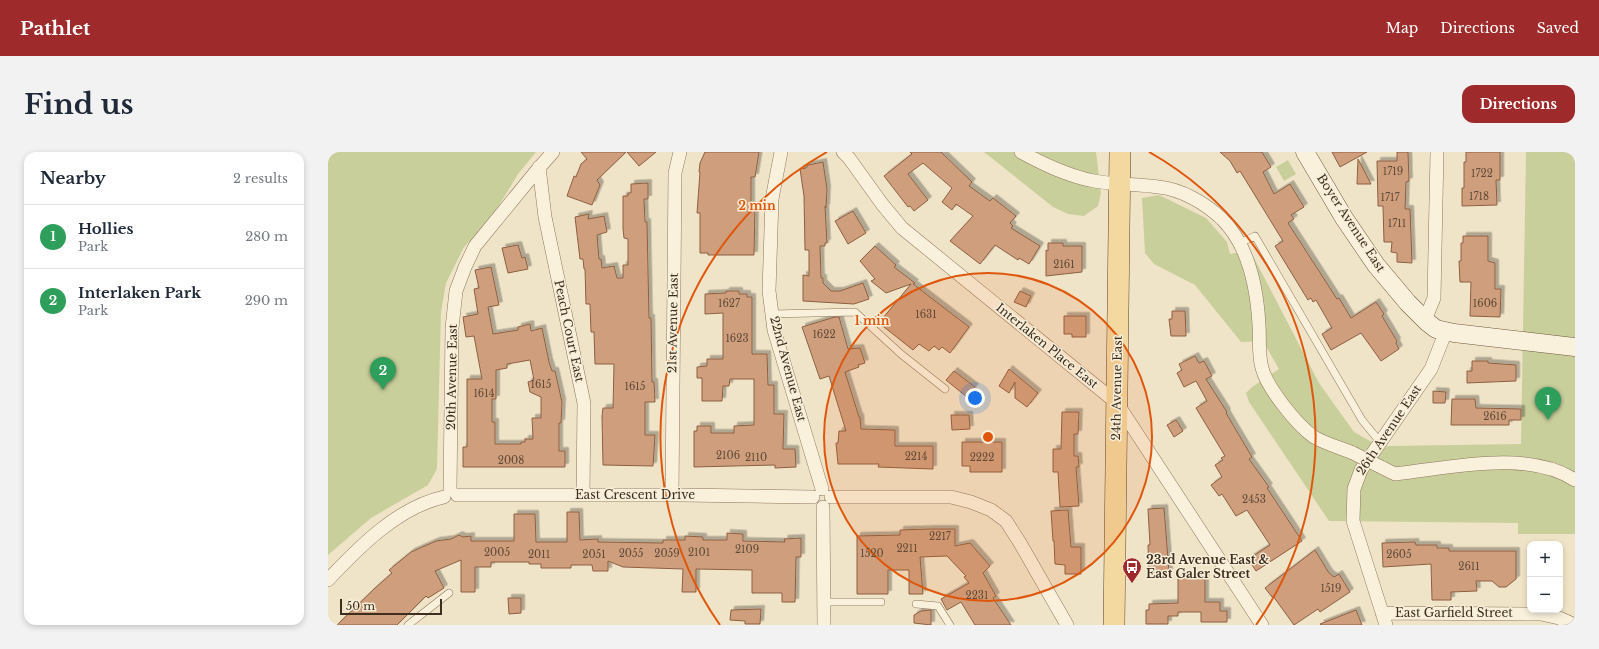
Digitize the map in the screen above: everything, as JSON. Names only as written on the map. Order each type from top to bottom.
[{"type":"main road","name":"24th Avenue East","points":[[1114,625],[1120,152]]},
{"type":"street","points":[[539,167],[553,152]]},
{"type":"street","name":"21st Avenue East","points":[[672,495],[675,173],[680,152]]},
{"type":"street","name":"22nd Avenue East","points":[[781,152],[772,199],[769,292],[774,330],[822,498],[824,625]]},
{"type":"street","name":"Interlaken Place East","points":[[843,152],[850,158],[882,204],[902,228],[1117,403],[1262,625]]},
{"type":"street","points":[[1021,152],[1061,172],[1095,182],[1159,187],[1189,197],[1208,208],[1221,219],[1240,243],[1248,262],[1256,296],[1260,357],[1269,385],[1282,403],[1315,437],[1353,453],[1395,474],[1498,463],[1524,463],[1566,475],[1575,480]]},
{"type":"street","name":"Boyer Avenue East","points":[[1305,152],[1344,218],[1376,265],[1424,320],[1436,329],[1446,332],[1575,347]]},
{"type":"street","points":[[1424,320],[1434,298],[1437,152]]},
{"type":"street","name":"20th Avenue East","points":[[450,494],[452,328],[456,291],[475,246],[539,167]]},
{"type":"street","name":"Peach Court East","points":[[539,167],[545,217],[584,403],[583,495]]},
{"type":"street","name":"26th Avenue East","points":[[1384,619],[1356,531],[1352,510],[1352,500],[1357,480],[1380,442],[1431,369],[1446,332]]},
{"type":"street","name":"East Crescent Drive","points":[[328,580],[375,535],[406,511],[429,500],[450,494],[672,495],[822,498],[951,497],[972,502],[990,510],[1006,521],[1067,625]]},
{"type":"street","name":"East Garfield Street","points":[[1384,619],[1525,613],[1559,618],[1574,624]]},
{"type":"lane","points":[[1240,243],[1255,236],[1362,420],[1380,442]]},
{"type":"lane","points":[[772,314],[855,312],[901,354],[945,389]]},
{"type":"lane","points":[[408,625],[449,593]]},
{"type":"lane","points":[[824,602],[881,602]]},
{"type":"lane","points":[[916,604],[938,606],[950,625]]},
{"type":"green space","points":[[328,152],[536,152],[518,174],[491,219],[464,247],[446,283],[441,312],[437,469],[428,485],[371,518],[328,555]]},
{"type":"green space","points":[[984,152],[1096,152],[1101,193],[1098,206],[1084,216],[1068,214],[1053,207]]},
{"type":"green space","points":[[1526,152],[1575,152],[1575,534],[1518,534],[1518,523],[1329,521],[1249,402],[1246,393],[1252,387],[1279,369],[1263,341],[1241,342],[1195,285],[1154,264],[1145,253],[1142,198],[1159,195],[1206,218],[1227,242],[1230,254],[1250,250],[1319,383],[1354,432],[1384,449],[1387,446],[1521,444]]},
{"type":"green space","points":[[1288,160],[1296,174],[1284,181],[1276,167]]},
{"type":"building","points":[[581,152],[626,152],[597,180],[600,185],[592,205],[567,196],[574,176],[576,177],[581,164],[587,159]]},
{"type":"building","points":[[627,152],[656,152],[639,166]]},
{"type":"building","points":[[705,152],[759,152],[755,177],[751,177],[751,206],[755,206],[754,255],[708,255],[708,253],[700,253],[700,213],[697,213],[699,172],[700,163]]},
{"type":"building","points":[[910,152],[941,152],[972,182],[969,186],[990,201],[993,198],[1016,216],[1010,223],[1013,226],[1011,228],[1040,246],[1029,264],[1019,258],[1018,260],[995,245],[980,264],[950,241],[973,216],[956,204],[952,210],[942,202],[952,188],[923,163],[908,174],[928,200],[914,211],[910,206],[908,207],[884,176],[912,154]]},
{"type":"building","points":[[1220,152],[1262,152],[1271,167],[1263,172],[1274,194],[1290,184],[1304,207],[1291,215],[1294,219],[1288,223],[1337,299],[1339,298],[1351,318],[1376,302],[1384,314],[1382,316],[1397,341],[1396,343],[1399,349],[1381,361],[1361,333],[1331,350],[1322,334],[1332,328],[1316,300],[1313,302],[1311,298],[1308,300],[1275,246],[1283,241],[1240,171],[1237,173],[1230,161]]},
{"type":"building","points":[[1332,152],[1367,152],[1340,167]]},
{"type":"building","points":[[1397,152],[1408,152],[1409,181],[1406,182],[1405,209],[1410,209],[1412,263],[1397,262],[1397,253],[1391,252],[1392,242],[1384,242],[1383,206],[1378,206],[1377,161],[1397,161]]},
{"type":"building","points":[[1466,152],[1500,152],[1500,180],[1496,180],[1497,205],[1462,206],[1462,188],[1464,188],[1464,162],[1466,162]]},
{"type":"building","points":[[1358,159],[1371,184],[1357,184]]},
{"type":"building","points":[[823,162],[827,189],[826,208],[825,206],[827,243],[825,243],[825,246],[820,246],[821,278],[823,278],[823,283],[831,291],[840,291],[863,283],[869,299],[854,304],[803,301],[803,275],[809,276],[809,250],[805,250],[804,196],[800,169],[806,168],[808,165]]},
{"type":"building","points":[[648,183],[648,199],[644,199],[645,222],[647,222],[652,382],[654,382],[655,402],[645,402],[645,435],[655,435],[653,466],[603,465],[602,416],[603,408],[613,408],[614,364],[595,364],[594,332],[591,332],[590,304],[586,304],[585,269],[583,259],[580,259],[575,217],[589,214],[588,219],[604,216],[607,232],[597,235],[599,259],[601,259],[602,268],[614,266],[617,278],[623,278],[623,265],[628,265],[628,239],[624,238],[623,196],[628,196],[628,193],[631,193],[631,184]]},
{"type":"building","points":[[853,211],[866,233],[848,244],[835,221]]},
{"type":"building","points":[[1463,236],[1488,236],[1488,261],[1495,263],[1495,289],[1501,289],[1500,317],[1470,316],[1471,282],[1460,282],[1459,261],[1461,261],[1461,243],[1463,243]]},
{"type":"building","points":[[1048,243],[1063,243],[1063,246],[1082,246],[1082,272],[1046,276],[1046,250],[1048,251]]},
{"type":"building","points":[[518,245],[522,258],[525,257],[528,269],[508,273],[502,248]]},
{"type":"building","points":[[875,246],[896,265],[894,267],[915,283],[913,284],[969,327],[950,353],[942,347],[939,350],[934,346],[929,351],[919,344],[913,350],[879,323],[911,284],[886,293],[871,281],[875,279],[860,261]]},
{"type":"building","points":[[491,267],[499,305],[488,307],[493,334],[518,330],[518,327],[530,324],[531,331],[542,328],[549,362],[552,371],[555,371],[562,402],[561,423],[559,423],[559,451],[565,451],[565,467],[463,467],[463,447],[467,447],[467,379],[482,379],[474,336],[466,337],[463,317],[478,314],[474,289],[479,288],[475,270]],"holes":[[[530,360],[534,380],[528,382],[530,392],[541,397],[541,418],[532,418],[533,439],[525,439],[525,442],[521,442],[521,444],[495,444],[495,422],[492,422],[492,399],[496,399],[496,370],[507,368],[507,364]]]},
{"type":"building","points":[[726,291],[739,291],[739,294],[747,294],[747,297],[752,297],[752,354],[767,354],[768,385],[774,385],[774,414],[784,414],[783,449],[795,449],[796,467],[775,468],[775,465],[694,467],[694,431],[697,431],[697,426],[711,426],[711,433],[734,433],[734,426],[754,425],[754,379],[730,379],[729,386],[723,386],[722,401],[702,401],[702,378],[697,378],[697,367],[707,366],[707,359],[723,359],[723,313],[705,314],[705,294],[726,293]]},
{"type":"building","points":[[1020,291],[1031,296],[1026,307],[1014,302]]},
{"type":"building","points":[[1172,311],[1185,311],[1186,336],[1171,336],[1169,319],[1172,319]]},
{"type":"building","points":[[1064,316],[1086,316],[1086,337],[1072,337],[1072,334],[1064,334]]},
{"type":"building","points":[[839,317],[848,349],[860,348],[865,363],[845,372],[860,417],[861,429],[895,430],[895,446],[933,446],[933,469],[878,467],[879,464],[838,464],[836,443],[838,443],[839,431],[846,431],[829,376],[820,379],[802,327]]},
{"type":"building","points":[[1195,356],[1199,363],[1204,361],[1212,376],[1206,379],[1227,412],[1226,413],[1252,457],[1249,459],[1269,487],[1267,488],[1302,541],[1256,571],[1248,559],[1270,545],[1247,510],[1236,516],[1222,494],[1219,496],[1211,485],[1222,477],[1215,465],[1223,460],[1221,458],[1225,456],[1196,408],[1207,401],[1196,381],[1184,387],[1177,373],[1182,370],[1179,364]]},
{"type":"building","points":[[1472,361],[1488,361],[1488,363],[1516,365],[1516,381],[1467,383],[1467,371],[1472,371]]},
{"type":"building","points":[[1009,369],[1038,393],[1027,407],[1015,398],[1015,382],[1009,393],[999,386]]},
{"type":"building","points":[[954,371],[975,387],[967,397],[946,380]]},
{"type":"building","points":[[1433,391],[1446,392],[1445,403],[1433,403]]},
{"type":"building","points":[[1452,399],[1475,399],[1476,408],[1521,409],[1521,420],[1509,420],[1509,425],[1451,425]]},
{"type":"building","points":[[1062,412],[1079,412],[1078,434],[1074,434],[1074,456],[1078,456],[1079,467],[1076,467],[1079,506],[1060,507],[1058,472],[1053,472],[1053,449],[1061,449]]},
{"type":"building","points":[[951,415],[969,415],[970,429],[952,430]]},
{"type":"building","points":[[1176,420],[1183,431],[1174,437],[1167,425]]},
{"type":"building","points":[[962,442],[1002,442],[1002,472],[970,472],[970,466],[962,466]]},
{"type":"building","points":[[1164,508],[1169,572],[1149,573],[1148,545],[1150,545],[1148,509]]},
{"type":"building","points":[[1068,510],[1071,547],[1081,547],[1081,574],[1065,574],[1065,565],[1055,564],[1051,511]]},
{"type":"building","points":[[567,512],[579,512],[580,540],[598,539],[598,542],[663,543],[663,540],[685,540],[685,536],[703,537],[703,540],[727,540],[727,533],[743,534],[743,541],[785,542],[784,539],[801,538],[801,557],[796,557],[795,602],[782,602],[782,593],[752,593],[752,570],[696,569],[696,592],[682,592],[683,569],[623,567],[608,561],[608,571],[593,571],[592,565],[571,565],[571,568],[541,568],[541,564],[529,564],[529,562],[491,562],[491,567],[475,567],[475,592],[461,592],[461,560],[435,571],[444,588],[428,598],[426,596],[397,625],[337,625],[392,573],[389,570],[411,552],[436,541],[451,539],[459,535],[463,537],[471,536],[471,541],[514,541],[514,514],[535,514],[536,542],[567,542]]},
{"type":"building","points":[[955,529],[955,546],[970,543],[990,566],[983,573],[996,596],[993,598],[1011,625],[975,625],[961,602],[947,610],[941,599],[969,583],[964,577],[966,576],[947,556],[920,557],[923,594],[909,594],[909,570],[888,570],[888,594],[857,594],[857,536],[900,535],[900,530]]},
{"type":"building","points":[[1415,542],[1416,545],[1437,545],[1437,548],[1449,548],[1449,551],[1516,551],[1516,579],[1506,587],[1499,587],[1492,581],[1476,581],[1477,591],[1451,592],[1451,600],[1432,600],[1431,564],[1383,567],[1382,543]]},
{"type":"building","points":[[1315,550],[1329,573],[1334,577],[1339,574],[1350,592],[1320,612],[1318,609],[1294,625],[1273,596],[1272,597],[1265,588]]},
{"type":"building","points":[[1178,577],[1205,577],[1205,602],[1220,602],[1220,611],[1227,611],[1227,622],[1201,622],[1201,612],[1178,612],[1178,616],[1168,616],[1168,624],[1146,624],[1146,610],[1149,610],[1149,604],[1178,603]]},
{"type":"building","points":[[508,598],[521,598],[521,613],[509,614]]},
{"type":"building","points":[[761,609],[760,624],[745,624],[745,621],[730,620],[731,610]]},
{"type":"building","points":[[931,610],[931,625],[914,623],[914,615],[921,611]]},
{"type":"building","points":[[1356,610],[1362,625],[1320,624]]},
{"type":"place","name":"Interlaken Park","points":[[383,390]]},
{"type":"place","name":"Hollies","points":[[1548,420]]},
{"type":"place","name":"23rd Avenue East & East Galer Street","points":[[1132,584]]}]
